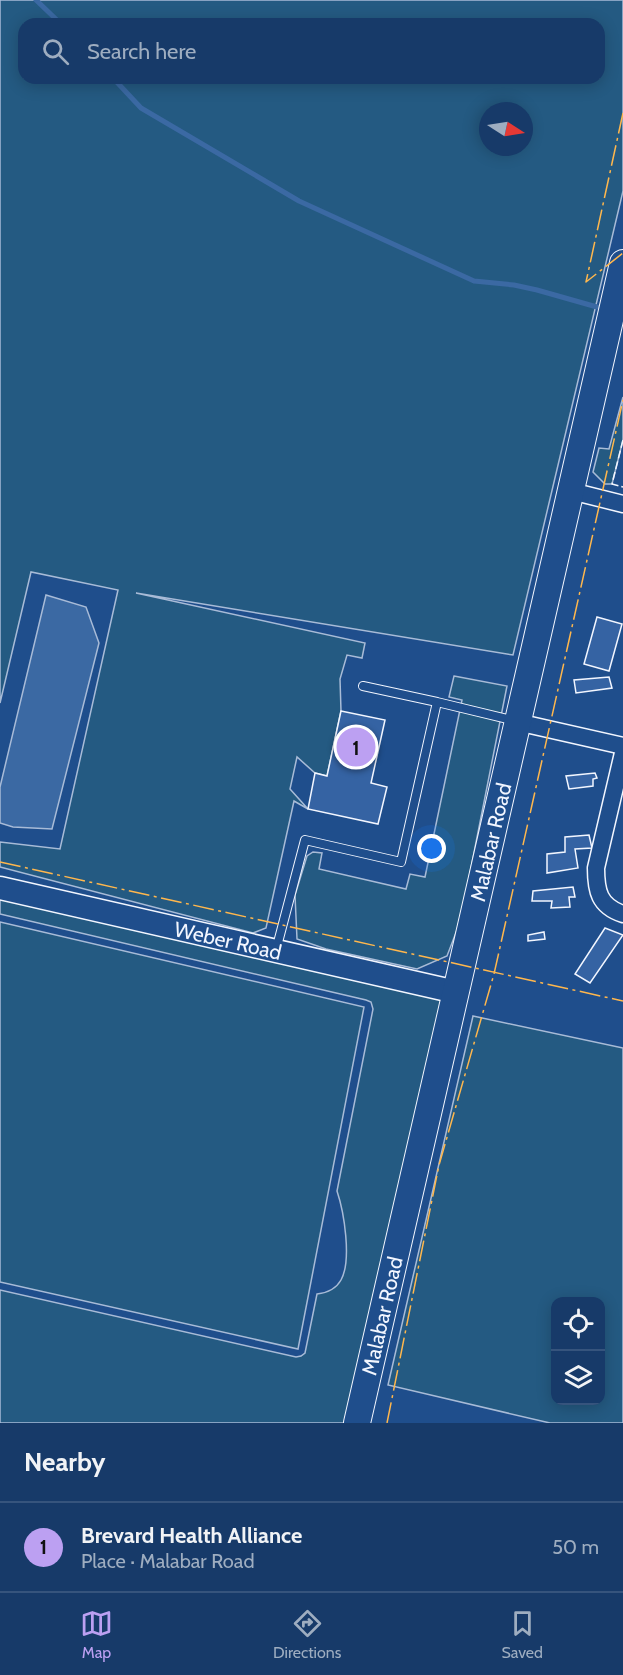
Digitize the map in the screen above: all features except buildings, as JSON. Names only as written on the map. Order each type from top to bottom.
[{"type":"main road","name":"Malabar Road","points":[[357,1423],[623,266]]},
{"type":"street","points":[[571,492],[623,504]]},
{"type":"street","points":[[517,722],[623,746]]},
{"type":"street","points":[[623,753],[596,868],[596,887],[601,900],[623,914]]},
{"type":"street","name":"Weber Road","points":[[0,888],[456,992]]},
{"type":"lane","points":[[363,686],[517,722]]},
{"type":"lane","points":[[276,951],[305,840],[401,862],[437,702]]},
{"type":"shaded area","points":[[0,0],[623,0],[623,191],[513,655],[136,593],[365,643],[362,658],[347,655],[340,679],[341,711],[327,776],[315,773],[297,757],[290,789],[308,809],[294,801],[266,928],[253,933],[0,867],[0,842],[60,849],[118,590],[31,572],[0,703]]},
{"type":"shaded area","points":[[623,397],[623,440],[612,484],[605,484],[593,472],[599,448],[609,449]]},
{"type":"shaded area","points":[[46,595],[86,607],[99,643],[52,829],[13,827],[0,823],[0,787]]},
{"type":"shaded area","points":[[454,676],[507,686],[466,893],[457,930],[447,956],[417,969],[326,949],[297,939],[295,895],[307,856],[313,852],[322,853],[319,869],[406,889],[410,874],[425,877],[462,700],[449,697]]},
{"type":"shaded area","points":[[0,897],[444,998],[346,1423],[0,1423],[0,1290],[296,1357],[305,1353],[317,1294],[327,1292],[336,1286],[341,1280],[346,1261],[346,1236],[337,1191],[373,1009],[371,1002],[366,1000],[0,914]]},
{"type":"shaded area","points":[[0,922],[364,1007],[298,1349],[0,1282]]},
{"type":"shaded area","points":[[473,1016],[623,1048],[623,1423],[550,1423],[388,1385]]},
{"type":"waterway","points":[[36,0],[55,18]]},
{"type":"waterway","points":[[119,84],[141,108],[299,201],[474,281],[514,285],[597,307]]},
{"type":"fence","points":[[623,440],[612,484],[623,487]]},
{"type":"power","points":[[623,113],[586,282],[623,253]]},
{"type":"power","points":[[387,1423],[439,1165],[494,974],[623,400]]},
{"type":"power","points":[[0,862],[623,1001]]},
{"type":"place","name":"Brevard Health Alliance","points":[[356,747]]}]
